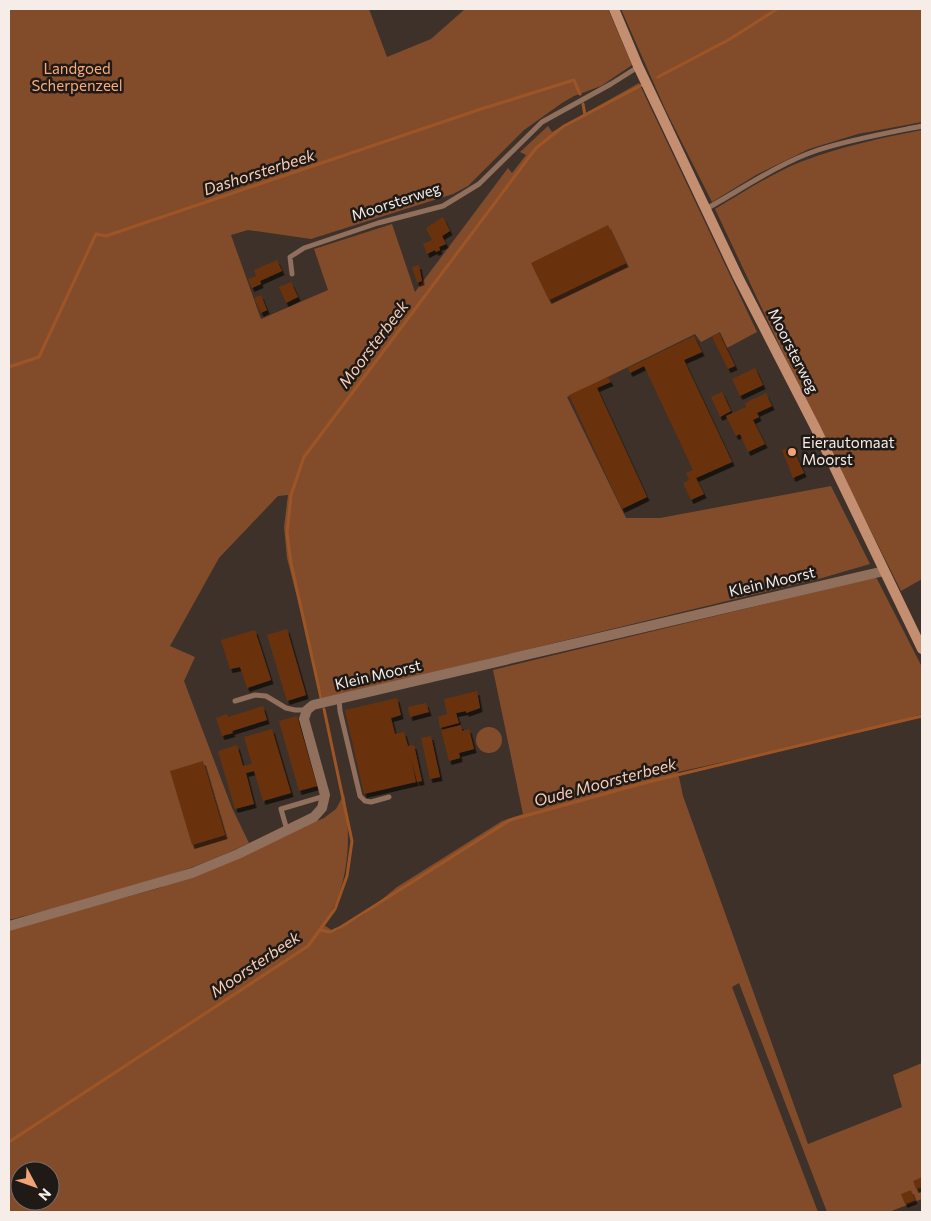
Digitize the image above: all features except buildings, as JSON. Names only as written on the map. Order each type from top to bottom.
[{"type":"street","name":"Moorsterweg","points":[[614,9],[638,66],[738,277],[815,427],[922,649]]},
{"type":"street","name":"Klein Moorst","points":[[307,710],[313,705],[884,571]]},
{"type":"street","points":[[9,926],[192,873],[238,854],[314,817],[322,808],[325,795],[304,719],[307,710]]},
{"type":"lane","name":"Moorsterweg","points":[[292,274],[290,257],[304,248],[378,223],[443,206],[478,184],[542,122],[611,84],[638,66]]},
{"type":"lane","points":[[706,210],[770,173],[816,151],[856,140],[922,126]]},
{"type":"lane","points":[[235,701],[255,695],[266,696],[286,708],[307,710]]},
{"type":"lane","points":[[339,699],[340,711],[360,796],[365,801],[371,802],[389,797]]},
{"type":"lane","points":[[287,830],[281,809],[325,795]]},
{"type":"green space","name":"Landgoed Scherpenzeel","points":[[9,9],[369,9],[387,57],[431,39],[465,9],[608,9],[632,65],[601,86],[574,96],[562,103],[524,130],[468,186],[453,194],[311,239],[248,230],[231,235],[261,319],[328,290],[314,249],[392,224],[415,292],[508,168],[512,173],[526,155],[520,152],[548,126],[552,132],[639,83],[757,332],[727,348],[720,332],[701,342],[695,334],[567,397],[626,518],[660,518],[831,486],[870,564],[822,578],[323,699],[287,558],[284,527],[288,495],[278,496],[219,558],[170,646],[195,657],[184,681],[232,808],[249,843],[191,868],[131,888],[9,920]]},
{"type":"green space","points":[[621,9],[922,9],[922,122],[858,134],[809,149],[756,175],[712,202],[666,111]]},
{"type":"green space","points":[[922,130],[922,579],[901,591],[800,389],[715,209],[769,177],[803,161],[877,139]]},
{"type":"green space","points":[[876,577],[922,667],[922,714],[874,729],[678,772],[683,796],[808,1144],[902,1107],[893,1075],[922,1063],[922,1199],[889,1212],[827,1212],[739,983],[732,987],[818,1212],[9,1212],[9,930],[159,888],[324,818],[336,809],[344,794],[348,828],[346,862],[339,895],[324,925],[333,931],[338,930],[363,915],[397,887],[502,821],[523,814],[493,670]]},
{"type":"green space","points":[[489,727],[498,731],[502,740],[498,749],[489,753],[480,749],[476,740],[480,731]]},
{"type":"waterway","name":"Moorsterbeek","points":[[658,77],[730,39],[777,9]]},
{"type":"waterway","name":"Dashorsterbeek","points":[[9,367],[39,357],[96,234],[106,236],[481,109],[574,80],[580,94]]},
{"type":"waterway","name":"Moorsterbeek","points":[[321,698],[291,563],[287,533],[291,495],[304,457],[536,148],[564,126],[642,85]]},
{"type":"waterway","name":"Dashorsterbeek","points":[[583,104],[585,115]]},
{"type":"waterway","name":"Moorsterbeek","points":[[9,1142],[308,946],[335,909],[347,876],[352,841],[324,709]]},
{"type":"waterway","name":"Oude Moorsterbeek","points":[[320,930],[330,932],[341,927],[510,820],[644,783],[922,716]]},
{"type":"place","name":"Eierautomaat Moorst","points":[[792,452]]}]
